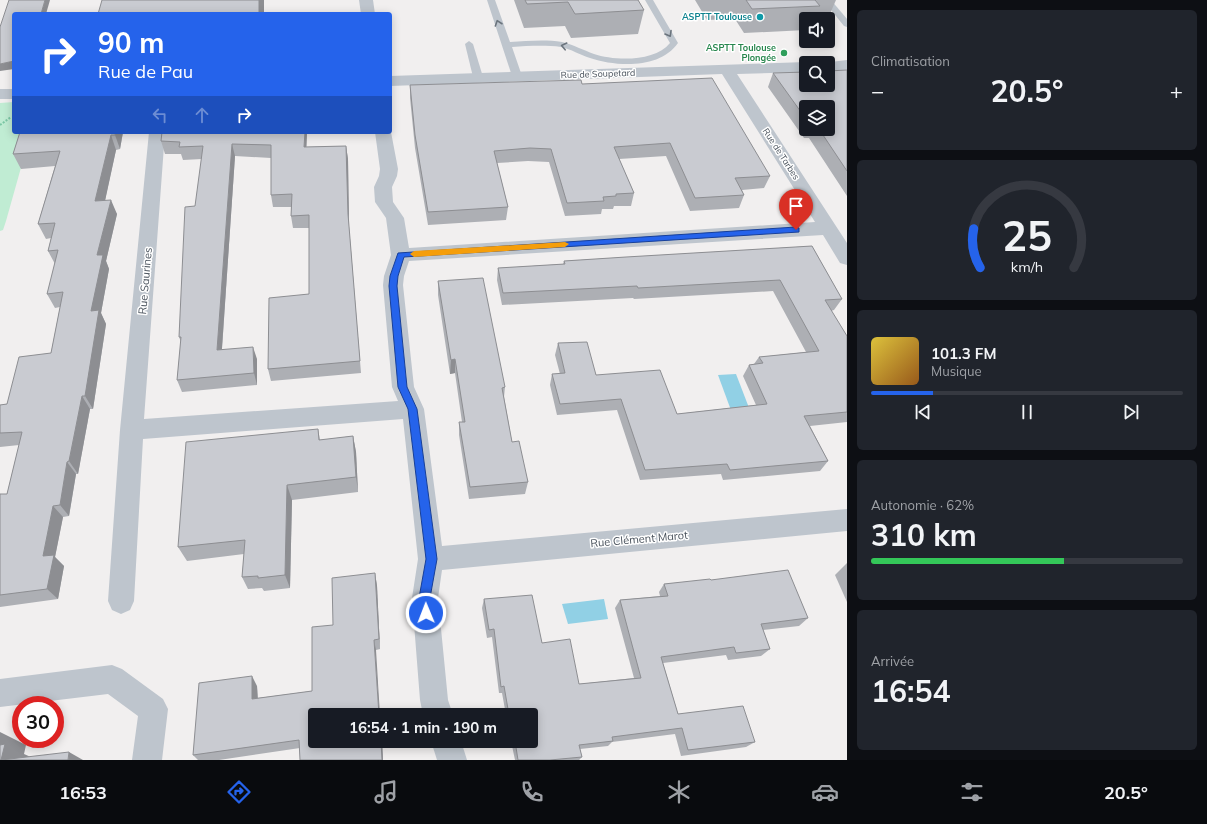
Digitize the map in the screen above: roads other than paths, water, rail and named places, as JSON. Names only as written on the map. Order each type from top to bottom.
[{"type":"street","points":[[366,0],[368,12]]},
{"type":"street","points":[[835,66],[847,65]]},
{"type":"street","name":"Rue de Soupetard","points":[[392,81],[799,67]]},
{"type":"street","name":"Rue de Tarbes","points":[[727,70],[847,258]]},
{"type":"street","points":[[0,94],[12,94]]},
{"type":"street","name":"Rue Saurines","points":[[122,602],[132,430],[157,134]]},
{"type":"street","points":[[383,134],[389,169],[388,176],[383,187],[384,202],[395,218],[401,255],[394,276],[393,286],[403,387],[413,409],[431,559],[425,598],[434,700],[436,708]]},
{"type":"street","points":[[401,255],[828,228]]},
{"type":"street","points":[[132,430],[413,409]]},
{"type":"street","name":"Rue Clément Marot","points":[[431,559],[847,520]]},
{"type":"street","points":[[0,693],[112,679],[153,709],[147,760]]},
{"type":"street","points":[[448,748],[452,760]]},
{"type":"lane","points":[[491,0],[517,76]]},
{"type":"lane","points":[[506,45],[552,44],[578,50],[592,56],[619,60],[656,57],[669,52],[674,44],[649,0]]},
{"type":"lane","points":[[826,0],[847,24]]},
{"type":"lane","points":[[470,44],[478,78]]},
{"type":"water","points":[[736,374],[751,413],[732,413],[718,375]]},
{"type":"water","points":[[604,599],[608,619],[568,624],[562,604]]},
{"type":"place","name":"ASPTT Toulouse","points":[[760,17]]},
{"type":"place","name":"ASPTT Toulouse Plongée","points":[[784,53]]}]
